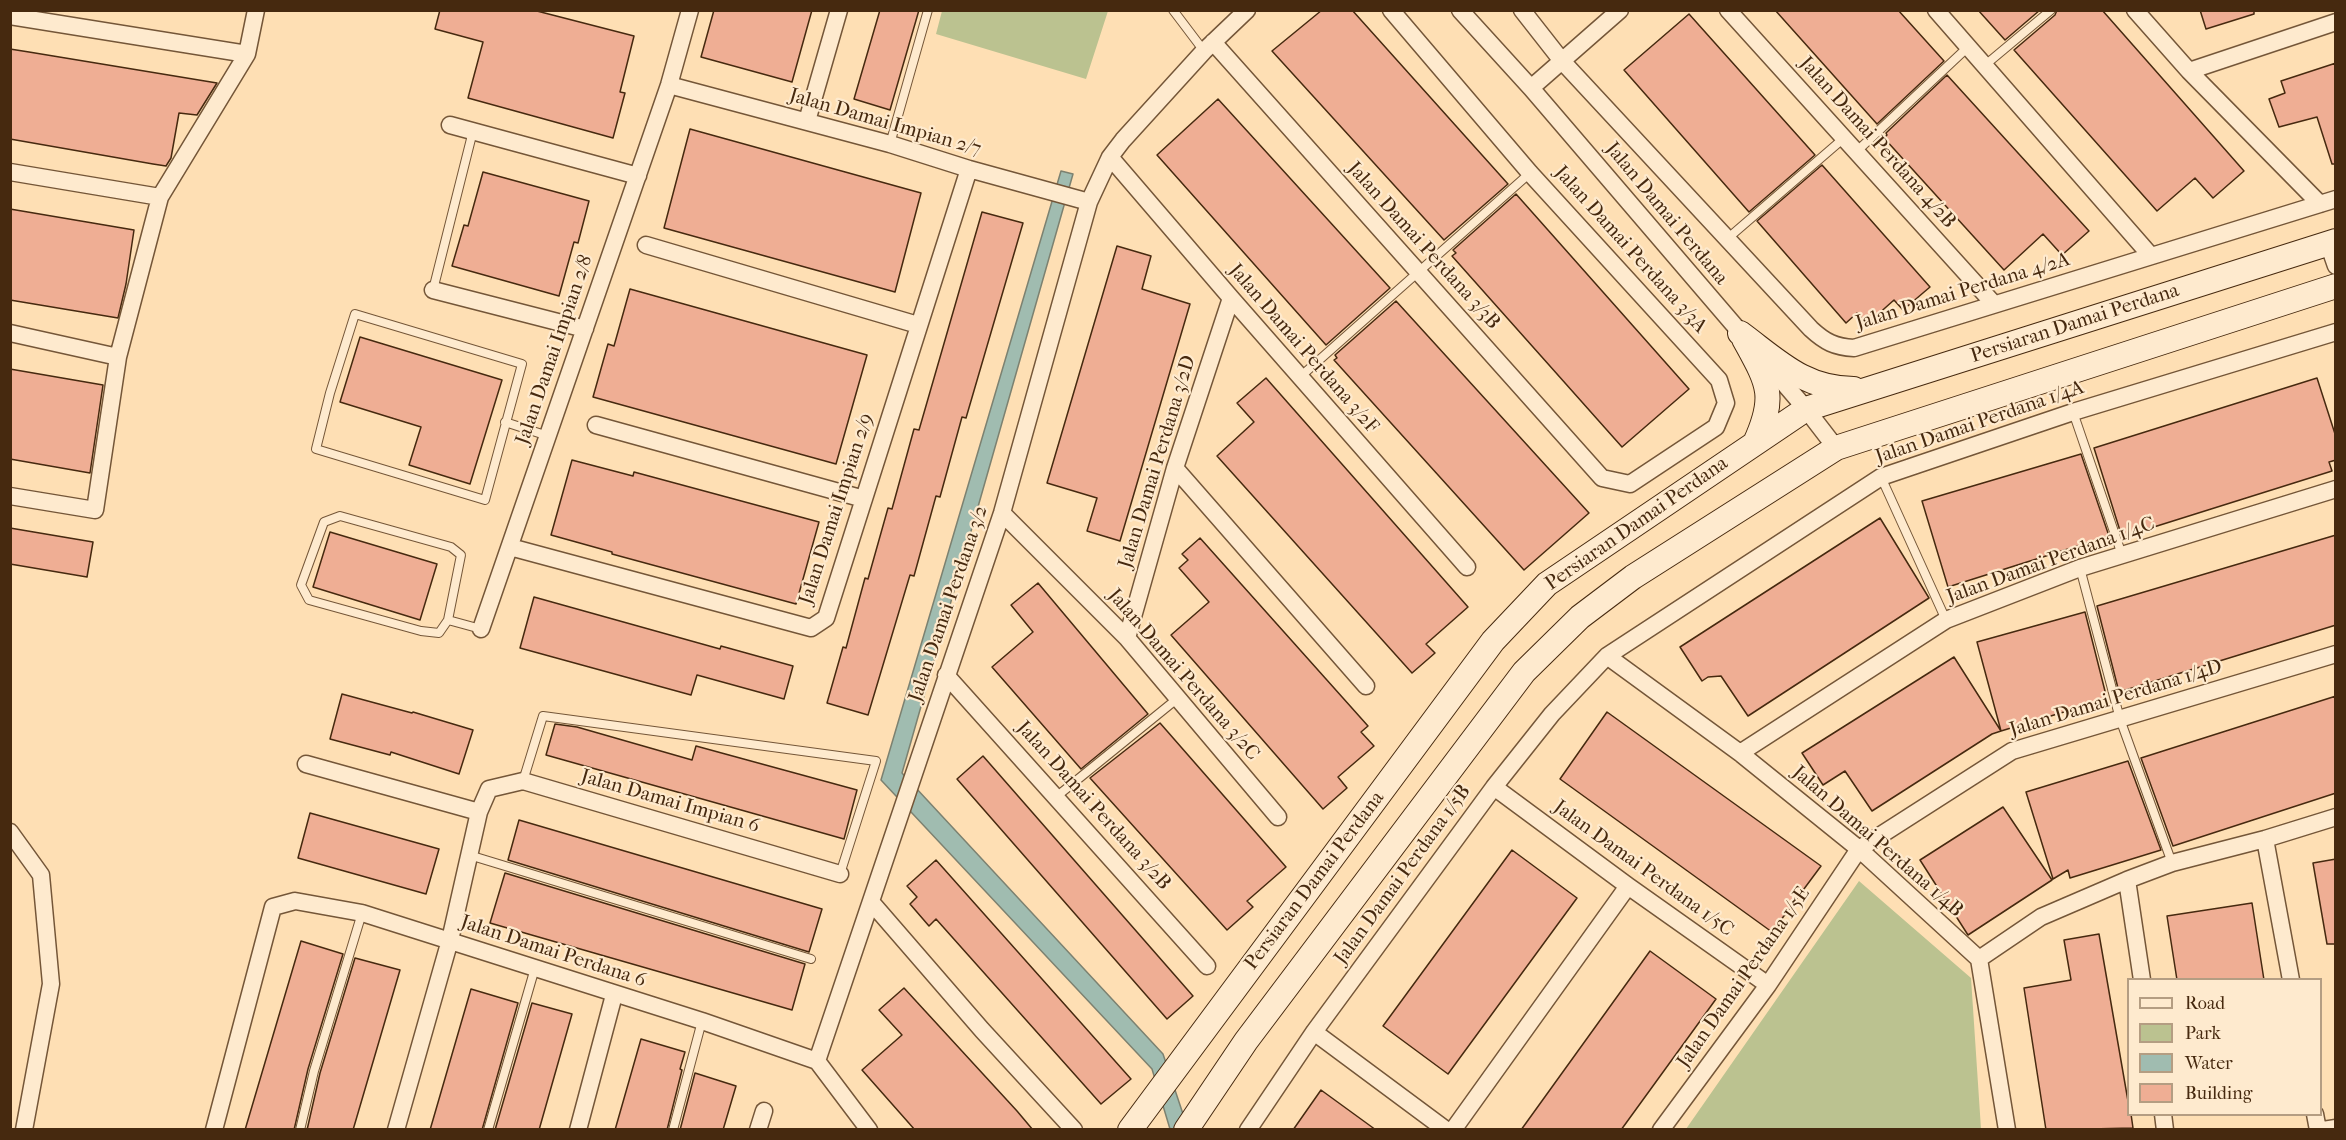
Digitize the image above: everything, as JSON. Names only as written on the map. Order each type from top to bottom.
[{"type":"main road","name":"Persiaran Damai Perdana","points":[[1130,1130],[1493,641],[1547,584],[1806,409],[2333,250]]},
{"type":"main road","name":"Persiaran Damai Perdana","points":[[1186,1130],[1246,1041],[1524,672],[1580,617],[1634,577],[1836,448],[2336,286]]},
{"type":"main road","points":[[1740,333],[1804,379],[1822,386],[1868,389]]},
{"type":"main road","points":[[1740,333],[1767,386],[1766,419],[1755,443]]},
{"type":"street","points":[[10,496],[95,510],[118,357],[160,197],[247,54],[256,10]]},
{"type":"street","points":[[807,121],[839,10]]},
{"type":"street","name":"Jalan Damai Perdana 3/2","points":[[817,1061],[1002,513],[1089,202],[1110,157],[1208,47],[1247,10]]},
{"type":"street","name":"Jalan Damai Perdana 3/3A","points":[[1391,10],[1530,173],[1719,380],[1726,403],[1716,427],[1630,484],[1602,478]]},
{"type":"street","name":"Jalan Damai Perdana","points":[[1460,10],[1531,88],[1806,409],[1836,448]]},
{"type":"street","name":"Jalan Damai Perdana 4/2A","points":[[1522,10],[1562,61],[1811,329],[1824,341],[1838,347],[1854,348],[2328,202]]},
{"type":"street","points":[[1531,88],[1620,10]]},
{"type":"street","name":"Jalan Damai Perdana 4/2B","points":[[1728,10],[1994,304]]},
{"type":"street","points":[[1936,10],[2151,256]]},
{"type":"street","points":[[2134,10],[2189,71],[2328,202]]},
{"type":"street","name":"Jalan Damai Impian 2/8","points":[[481,629],[669,85],[687,11]]},
{"type":"street","points":[[10,16],[247,54]]},
{"type":"street","points":[[2189,71],[2336,22]]},
{"type":"street","name":"Jalan Damai Perdana 3/3B","points":[[1208,47],[1418,272],[1602,478]]},
{"type":"street","name":"Jalan Damai Impian 2/7","points":[[669,85],[890,144],[969,169],[1071,195],[1089,202]]},
{"type":"street","points":[[450,125],[638,176]]},
{"type":"street","name":"Jalan Damai Perdana 3/2F","points":[[1110,157],[1467,567]]},
{"type":"street","name":"Jalan Damai Impian 2/9","points":[[510,547],[811,628],[826,618],[969,169]]},
{"type":"street","points":[[10,172],[160,197]]},
{"type":"street","points":[[646,245],[918,325]]},
{"type":"street","points":[[433,290],[585,329]]},
{"type":"street","name":"Jalan Damai Perdana 3/2D","points":[[1127,638],[1175,468],[1231,298]]},
{"type":"street","name":"Jalan Damai Perdana 1/4A","points":[[1606,656],[1881,477],[2073,412],[2336,332]]},
{"type":"street","points":[[10,333],[118,357]]},
{"type":"street","points":[[596,425],[864,499]]},
{"type":"street","points":[[1175,468],[1366,686]]},
{"type":"street","name":"Jalan Damai Perdana 1/4C","points":[[1740,753],[1946,620],[2080,568],[2336,489]]},
{"type":"street","name":"Jalan Damai Perdana 3/2C","points":[[1002,513],[1127,638],[1278,817]]},
{"type":"street","name":"Jalan Damai Perdana 1/4D","points":[[1859,849],[2012,751],[2336,654]]},
{"type":"street","name":"Jalan Damai Perdana 1/4B","points":[[1606,656],[1740,753],[1859,849],[1979,959]]},
{"type":"street","name":"Jalan Damai Perdana 1/5B","points":[[1248,1130],[1314,1032],[1494,787],[1552,714],[1606,656]]},
{"type":"street","name":"Jalan Damai Perdana 3/2B","points":[[946,675],[1207,966]]},
{"type":"street","points":[[306,764],[479,812],[450,940],[396,1130]]},
{"type":"street","name":"Jalan Damai Impian 6","points":[[479,812],[489,789],[523,781],[840,874]]},
{"type":"street","name":"Jalan Damai Perdana 1/5C","points":[[1494,787],[1768,985]]},
{"type":"street","points":[[2007,1130],[1979,959],[2041,917],[2127,880],[2172,863],[2265,839],[2336,817]]},
{"type":"street","points":[[10,832],[42,875],[51,984],[24,1130]]},
{"type":"street","points":[[2265,839],[2291,978]]},
{"type":"street","name":"Jalan Damai Perdana 1/5E","points":[[1661,1130],[1768,985],[1859,849]]},
{"type":"street","points":[[2127,880],[2142,978]]},
{"type":"street","points":[[1453,1130],[1628,886]]},
{"type":"street","name":"Jalan Damai Perdana 6","points":[[213,1130],[273,907],[295,900],[362,914],[450,940],[614,995],[702,1021],[817,1061]]},
{"type":"street","points":[[872,903],[982,1030],[1074,1130]]},
{"type":"street","points":[[578,1130],[614,995]]},
{"type":"street","points":[[1314,1032],[1446,1130]]},
{"type":"street","points":[[817,1061],[869,1130]]},
{"type":"street","points":[[758,1130],[764,1111]]},
{"type":"street","points":[[2323,1130],[2336,1128]]},
{"type":"lane","points":[[890,144],[928,10]]},
{"type":"lane","points":[[1173,10],[1208,47]]},
{"type":"lane","points":[[1984,66],[2051,10]]},
{"type":"lane","points":[[1856,152],[1968,47]]},
{"type":"lane","points":[[433,290],[474,130]]},
{"type":"lane","points":[[1727,239],[1844,138]]},
{"type":"lane","points":[[1300,377],[1530,173]]},
{"type":"lane","points":[[355,314],[522,364],[505,422],[485,500],[316,449],[330,393],[355,314]]},
{"type":"lane","points":[[2073,412],[2122,555]]},
{"type":"lane","points":[[505,422],[548,436]]},
{"type":"lane","points":[[1881,477],[1946,620]]},
{"type":"lane","points":[[340,516],[450,548],[461,555],[448,620],[439,633],[421,631],[309,600],[301,585],[324,522],[340,516]]},
{"type":"lane","points":[[2080,568],[2120,719],[2172,863]]},
{"type":"lane","points":[[448,620],[481,629]]},
{"type":"lane","points":[[1056,797],[1178,698]]},
{"type":"lane","points":[[523,781],[543,716],[876,761],[840,874]]},
{"type":"lane","points":[[469,855],[810,959]]},
{"type":"lane","points":[[300,1130],[314,1071],[362,914]]},
{"type":"lane","points":[[488,1130],[535,968]]},
{"type":"lane","points":[[673,1130],[702,1021]]},
{"type":"green space","points":[[942,10],[1108,11],[1086,79],[936,34]]},
{"type":"green space","points":[[1859,881],[1971,978],[1981,1129],[1686,1129]]},
{"type":"water","points":[[1061,171],[1073,174],[902,773],[1163,1054],[1188,1129],[1170,1129],[1152,1069],[881,780]]},
{"type":"building","points":[[440,10],[533,10],[634,36],[620,92],[625,93],[613,138],[468,98],[483,42],[435,29]]},
{"type":"building","points":[[714,10],[812,10],[792,82],[701,57]]},
{"type":"building","points":[[880,10],[919,10],[890,110],[854,99]]},
{"type":"building","points":[[1322,10],[1352,10],[1508,184],[1444,240],[1272,51]]},
{"type":"building","points":[[1775,10],[1898,10],[1944,61],[1877,124]]},
{"type":"building","points":[[1978,10],[2040,10],[2005,40]]},
{"type":"building","points":[[2057,10],[2102,10],[2244,171],[2213,198],[2195,178],[2157,211],[2014,50],[2055,15]]},
{"type":"building","points":[[2200,10],[2254,10],[2254,14],[2206,29]]},
{"type":"building","points":[[1689,14],[1815,155],[1749,212],[1624,70]]},
{"type":"building","points":[[10,49],[217,83],[197,115],[179,113],[171,158],[166,166],[153,164],[10,139]]},
{"type":"building","points":[[2336,63],[2336,164],[2332,164],[2317,117],[2279,127],[2269,99],[2285,93],[2281,81]]},
{"type":"building","points":[[1947,75],[2089,231],[2062,255],[2043,234],[2004,270],[1884,138],[1886,133]]},
{"type":"building","points":[[1218,99],[1390,288],[1326,345],[1157,155]]},
{"type":"building","points":[[690,129],[921,193],[895,292],[664,228]]},
{"type":"building","points":[[1822,165],[1930,287],[1903,310],[1894,300],[1867,324],[1857,313],[1846,323],[1757,221]]},
{"type":"building","points":[[483,172],[589,201],[578,243],[574,242],[559,296],[452,266],[464,225],[468,226]]},
{"type":"building","points":[[1516,194],[1689,389],[1622,447],[1452,256],[1456,253],[1453,250]]},
{"type":"building","points":[[10,209],[134,230],[118,318],[10,300]]},
{"type":"building","points":[[982,212],[1023,223],[966,418],[962,417],[940,497],[936,496],[914,576],[910,575],[868,715],[827,703],[843,647],[846,648],[865,578],[868,579],[888,508],[892,509],[914,429],[919,430]]},
{"type":"building","points":[[1117,246],[1151,256],[1142,289],[1190,304],[1120,541],[1087,531],[1097,498],[1047,483]]},
{"type":"building","points":[[630,289],[867,355],[836,464],[593,397],[608,344],[614,346]]},
{"type":"building","points":[[1396,301],[1589,513],[1524,570],[1334,360],[1337,358],[1335,355]]},
{"type":"building","points":[[360,337],[502,380],[470,484],[409,465],[421,427],[340,402]]},
{"type":"building","points":[[10,369],[103,385],[90,473],[10,459]]},
{"type":"building","points":[[1266,378],[1468,607],[1426,644],[1435,653],[1412,673],[1217,456],[1254,422],[1237,403]]},
{"type":"building","points":[[2317,378],[2336,437],[2336,460],[2329,462],[2332,471],[2122,537],[2094,448]]},
{"type":"building","points":[[2081,454],[2109,536],[1948,587],[1922,501]]},
{"type":"building","points":[[572,460],[633,476],[634,472],[819,522],[796,604],[551,535]]},
{"type":"building","points":[[1880,518],[1929,598],[1748,716],[1721,676],[1708,677],[1702,681],[1680,647]]},
{"type":"building","points":[[10,528],[93,542],[87,577],[10,564]]},
{"type":"building","points":[[330,532],[437,564],[420,620],[313,587]]},
{"type":"building","points":[[2336,535],[2336,625],[2119,692],[2097,606]]},
{"type":"building","points":[[1200,538],[1368,726],[1361,732],[1374,746],[1338,777],[1347,788],[1323,809],[1171,635],[1209,602],[1179,568],[1188,560],[1182,554]]},
{"type":"building","points":[[1038,583],[1148,714],[1081,769],[992,667],[1033,632],[1011,605]]},
{"type":"building","points":[[534,597],[720,649],[721,646],[793,666],[784,699],[697,675],[691,695],[520,648]]},
{"type":"building","points":[[2085,612],[2107,699],[2001,731],[1977,642]]},
{"type":"building","points":[[1954,657],[2001,731],[1992,734],[1872,811],[1845,771],[1823,785],[1802,753]]},
{"type":"building","points":[[342,694],[473,730],[459,774],[391,752],[390,755],[330,739]]},
{"type":"building","points":[[2336,696],[2336,793],[2173,846],[2141,758]]},
{"type":"building","points":[[1607,712],[1821,866],[1772,932],[1560,779]]},
{"type":"building","points":[[1160,723],[1286,867],[1247,901],[1253,907],[1227,930],[1090,778]]},
{"type":"building","points":[[555,724],[577,727],[692,760],[696,746],[857,790],[844,839],[546,755]]},
{"type":"building","points":[[983,756],[1193,996],[1167,1019],[957,779]]},
{"type":"building","points":[[2128,761],[2161,850],[2070,878],[2068,870],[2053,879],[2026,792]]},
{"type":"building","points":[[2003,807],[2052,880],[1968,935],[1920,860]]},
{"type":"building","points":[[310,813],[439,849],[426,894],[298,858]]},
{"type":"building","points":[[519,820],[822,909],[809,952],[508,860]]},
{"type":"building","points":[[1512,850],[1577,898],[1448,1074],[1383,1026]]},
{"type":"building","points":[[2336,859],[2336,944],[2327,944],[2313,863]]},
{"type":"building","points":[[936,860],[1131,1079],[1101,1104],[936,919],[929,926],[910,904],[917,897],[907,886]]},
{"type":"building","points":[[505,873],[805,964],[792,1010],[490,923]]},
{"type":"building","points":[[2252,903],[2264,978],[2177,978],[2167,916]]},
{"type":"building","points":[[2099,934],[2127,1095],[2127,1116],[2131,1116],[2133,1128],[2046,1130],[2024,988],[2071,980],[2064,940]]},
{"type":"building","points":[[301,941],[343,954],[308,1069],[294,1130],[245,1130]]},
{"type":"building","points":[[1650,951],[1716,999],[1621,1130],[1521,1130]]},
{"type":"building","points":[[355,958],[400,970],[353,1130],[307,1130],[320,1073]]},
{"type":"building","points":[[904,988],[1033,1130],[915,1130],[862,1070],[902,1035],[879,1010]]},
{"type":"building","points":[[471,989],[518,1003],[482,1130],[430,1130]]},
{"type":"building","points":[[532,1003],[572,1014],[539,1130],[495,1130]]},
{"type":"building","points":[[641,1039],[685,1052],[667,1130],[615,1130]]},
{"type":"building","points":[[695,1073],[736,1086],[723,1130],[680,1130]]},
{"type":"building","points":[[1321,1090],[1376,1130],[1293,1130]]}]
